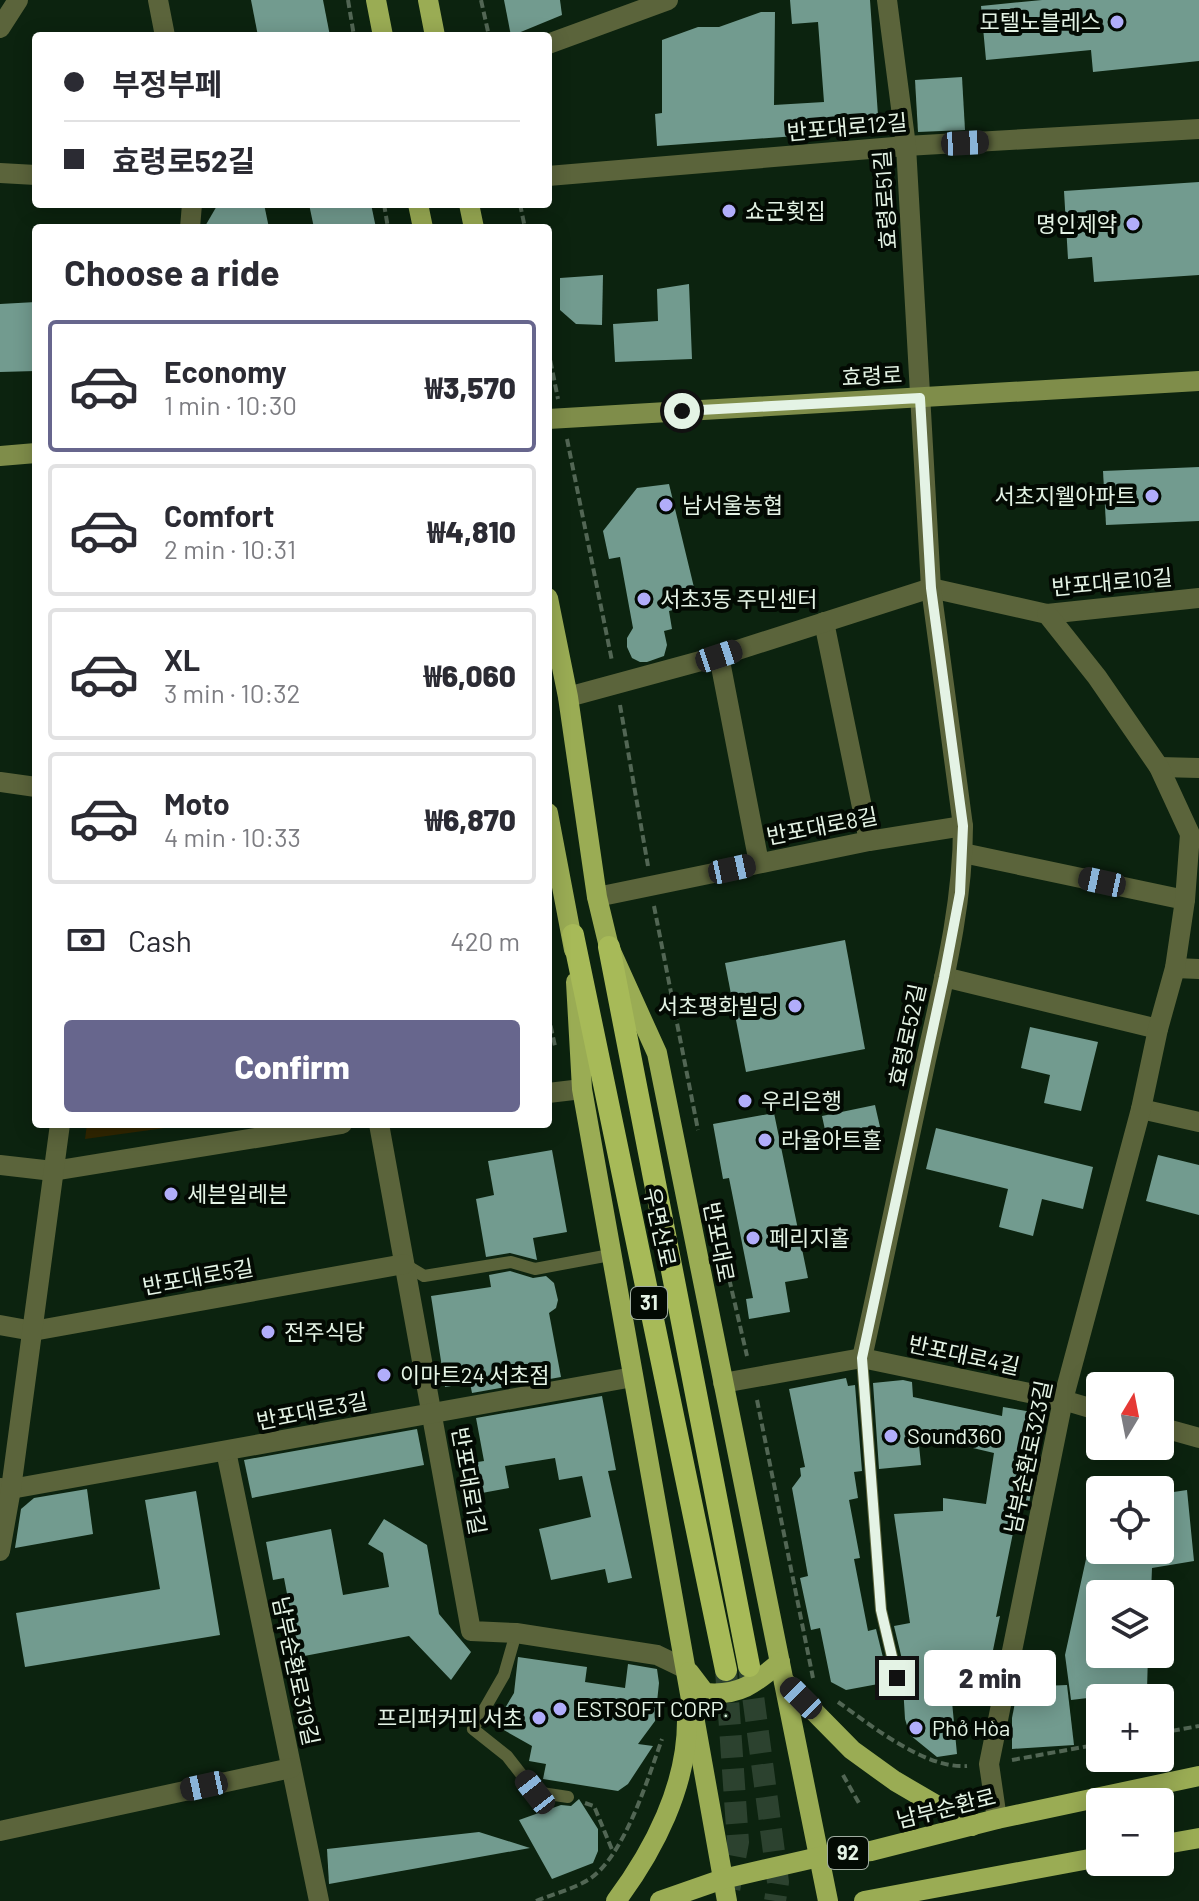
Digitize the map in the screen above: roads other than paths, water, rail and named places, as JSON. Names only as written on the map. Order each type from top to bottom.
[{"type":"highway","name":"우면산로","points":[[573,935],[726,1670]]},
{"type":"highway","name":"우면산로","points":[[609,947],[749,1666]]},
{"type":"main road","points":[[376,0],[382,32]]},
{"type":"main road","points":[[428,0],[434,32]]},
{"type":"main road","name":"효령로","points":[[555,418],[1199,381]]},
{"type":"main road","points":[[0,456],[32,453]]},
{"type":"main road","name":"반포대로","points":[[552,618],[568,697],[597,897],[609,947],[657,1053],[828,1901]]},
{"type":"main road","points":[[552,833],[573,935],[582,1089],[727,1901]]},
{"type":"main road","points":[[686,1669],[705,1693],[730,1693],[782,1672],[852,1750],[895,1781],[972,1826]]},
{"type":"main road","points":[[616,1901],[657,1836],[675,1790],[687,1742],[686,1669]]},
{"type":"main road","name":"남부순환로","points":[[660,1901],[723,1879],[819,1857],[871,1851],[997,1819],[1199,1776]]},
{"type":"main road","points":[[1174,1842],[1199,1838]]},
{"type":"main road","name":"92","points":[[864,1901],[1086,1860]]},
{"type":"street","points":[[0,28],[18,0]]},
{"type":"street","points":[[158,0],[164,32]]},
{"type":"street","points":[[552,43],[668,0]]},
{"type":"street","name":"효령로51길","points":[[887,0],[906,146],[920,398]]},
{"type":"street","name":"반포대로12길","points":[[552,176],[906,146],[1199,129]]},
{"type":"street","points":[[0,173],[32,175]]},
{"type":"street","name":"효령로52길","points":[[862,1358],[944,977],[960,893],[963,853],[963,826],[931,588],[920,398]]},
{"type":"street","points":[[568,697],[719,656],[931,588]]},
{"type":"street","name":"반포대로10길","points":[[931,588],[1047,614],[1199,598]]},
{"type":"street","name":"남부순환로323길","points":[[997,1819],[989,1764],[1063,1400],[1141,1109],[1175,968],[1190,834],[1159,767],[1097,677],[1047,614]]},
{"type":"street","points":[[824,622],[869,841]]},
{"type":"street","points":[[719,656],[759,863]]},
{"type":"street","points":[[1159,767],[1199,768]]},
{"type":"street","points":[[0,782],[32,786]]},
{"type":"street","name":"반포대로8길","points":[[597,897],[869,841],[963,826]]},
{"type":"street","points":[[963,853],[1185,900]]},
{"type":"street","points":[[1175,968],[1199,969]]},
{"type":"street","points":[[944,977],[1158,1029]]},
{"type":"street","points":[[552,1093],[582,1089]]},
{"type":"street","points":[[1141,1109],[1199,1122]]},
{"type":"street","points":[[0,1551],[6,1489],[33,1331],[59,1128]]},
{"type":"street","points":[[0,1165],[53,1171],[317,1128]]},
{"type":"street","name":"반포대로1길","points":[[380,1128],[471,1631],[516,1633],[657,1655],[686,1669]]},
{"type":"street","name":"반포대로5길","points":[[0,1325],[33,1331],[404,1264]]},
{"type":"street","name":"반포대로4길","points":[[723,1383],[862,1358],[1086,1407]]},
{"type":"street","name":"반포대로3길","points":[[6,1489],[633,1377]]},
{"type":"street","points":[[1174,1431],[1199,1438]]},
{"type":"street","name":"남부순환로319길","points":[[226,1451],[319,1901]]},
{"type":"street","points":[[0,1831],[291,1768]]},
{"type":"lane","points":[[404,1264],[424,1276],[511,1262],[535,1269],[610,1255]]},
{"type":"lane","name":"효령로52길","points":[[862,1358],[881,1610],[897,1678]]},
{"type":"lane","points":[[516,1633],[504,1675],[473,1729],[507,1756],[535,1792],[568,1797]]},
{"type":"tunnel","points":[[749,1666],[778,1882],[775,1901]]},
{"type":"tunnel","points":[[726,1670],[738,1842],[728,1896]]},
{"type":"place","name":"모텔노블레스","points":[[1117,22]]},
{"type":"place","name":"쇼군횟집","points":[[729,211]]},
{"type":"place","name":"명인제약","points":[[1133,224]]},
{"type":"place","name":"서초지웰아파트","points":[[1152,496]]},
{"type":"place","name":"남서울농협","points":[[666,505]]},
{"type":"place","name":"서초3동 주민센터","points":[[644,599]]},
{"type":"place","name":"서초평화빌딩","points":[[795,1006]]},
{"type":"place","name":"우리은행","points":[[745,1101]]},
{"type":"place","name":"라율아트홀","points":[[765,1140]]},
{"type":"place","name":"세븐일레븐","points":[[171,1194]]},
{"type":"place","name":"페리지홀","points":[[753,1238]]},
{"type":"place","name":"전주식당","points":[[268,1332]]},
{"type":"place","name":"이마트24 서초점","points":[[384,1375]]},
{"type":"place","name":"Sound360","points":[[891,1436]]},
{"type":"place","name":"ESTSOFT CORP.","points":[[560,1709]]},
{"type":"place","name":"프리퍼커피 서초","points":[[539,1718]]},
{"type":"place","name":"Phở Hòa","points":[[916,1728]]}]
